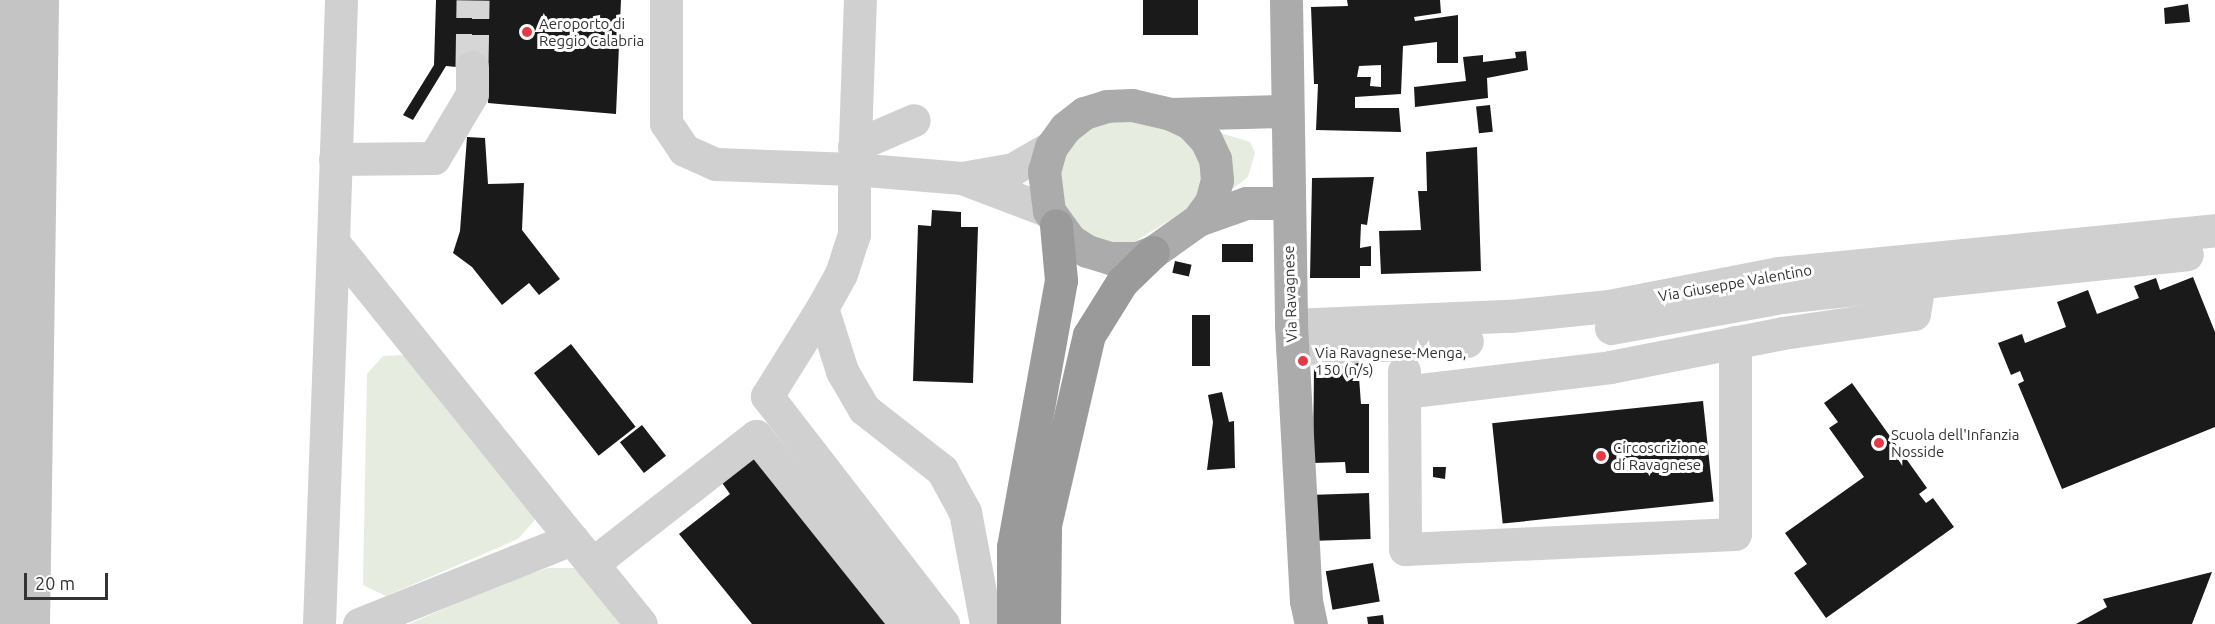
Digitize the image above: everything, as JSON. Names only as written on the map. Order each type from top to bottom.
[{"type":"highway","points":[[1013,624],[1013,547],[1061,280],[1052,218]]},
{"type":"highway","points":[[1044,624],[1045,525],[1089,335],[1122,282],[1153,252]]},
{"type":"main road","name":"Via Ravagnese","points":[[1286,0],[1286,202],[1291,337],[1306,601],[1311,624]]},
{"type":"main road","points":[[1286,111],[1171,114],[1132,105],[1107,106],[1075,120],[1051,147],[1044,171],[1052,218],[1086,251],[1110,258],[1137,258],[1153,252],[1198,220],[1246,203],[1286,202]]},
{"type":"main road","points":[[1171,114],[1199,131],[1215,159],[1217,180],[1211,202],[1198,220]]},
{"type":"street","points":[[319,624],[341,0]]},
{"type":"street","points":[[666,0],[666,123],[684,150],[716,164],[854,157],[962,178],[1052,218]]},
{"type":"street","points":[[860,0],[854,157],[854,234],[841,274],[767,396],[943,624]]},
{"type":"street","points":[[335,159],[434,158],[472,94],[472,67]]},
{"type":"street","points":[[854,157],[914,120]]},
{"type":"street","points":[[962,178],[1013,169],[1051,147]]},
{"type":"street","name":"Via Giuseppe Valentino","points":[[1404,333],[1609,306],[1779,273],[2215,230]]},
{"type":"street","points":[[333,242],[641,624]]},
{"type":"street","name":"Via Giuseppe Valentino","points":[[1291,337],[1609,329],[1781,297],[1916,299],[2215,253]]},
{"type":"street","points":[[1404,392],[1610,367],[1735,342],[1916,299]]},
{"type":"street","points":[[822,308],[842,370],[864,409],[942,470],[965,512],[986,624]]},
{"type":"street","points":[[1404,333],[1405,549],[1735,534],[1735,342]]},
{"type":"street","points":[[592,564],[756,436],[906,624]]},
{"type":"street","points":[[359,624],[572,539]]},
{"type":"shaded area","points":[[1113,119],[1138,120],[1188,134],[1204,167],[1196,196],[1188,209],[1126,247],[1083,237],[1059,209],[1059,169],[1068,148],[1080,133]]},
{"type":"shaded area","points":[[1221,133],[1250,142],[1255,153],[1248,177],[1230,191],[1233,170]]},
{"type":"shaded area","points":[[383,356],[410,357],[541,513],[518,539],[386,596],[363,585],[367,374]]},
{"type":"shaded area","points":[[548,568],[583,568],[627,624],[409,624],[508,581]]},
{"type":"building","name":"Aeroporto di Reggio Calabria","points":[[436,0],[621,0],[616,114],[488,103],[489,70],[446,66],[413,120],[403,115],[434,65]]},
{"type":"building","points":[[1143,0],[1198,0],[1198,35],[1143,35]]},
{"type":"building","points":[[1347,0],[1440,0],[1441,13],[1414,17],[1415,21],[1458,15],[1458,63],[1437,63],[1437,42],[1403,46],[1401,94],[1355,97],[1355,108],[1399,108],[1401,132],[1316,130],[1318,84],[1314,84],[1311,7],[1348,6]],"holes":[[[1381,65],[1381,87],[1370,86],[1371,77],[1357,77],[1359,66]]]},
{"type":"building","points":[[2188,4],[2190,22],[2165,24],[2164,8]]},
{"type":"building","points":[[1526,51],[1528,70],[1487,78],[1488,98],[1415,107],[1414,87],[1466,81],[1463,57],[1483,55],[1483,62],[1516,58],[1515,52]]},
{"type":"building","points":[[1490,105],[1493,132],[1479,133],[1476,106]]},
{"type":"building","points":[[467,137],[485,138],[488,184],[524,183],[522,230],[560,279],[539,295],[529,283],[502,305],[472,267],[453,253],[460,231]]},
{"type":"building","points":[[1477,147],[1481,271],[1381,274],[1379,231],[1421,230],[1418,191],[1427,191],[1426,152]]},
{"type":"building","points":[[1374,177],[1367,225],[1361,224],[1360,248],[1371,246],[1371,266],[1360,266],[1360,278],[1310,278],[1312,178]]},
{"type":"building","points":[[932,210],[961,212],[961,227],[978,227],[973,383],[913,381],[918,225],[931,226]]},
{"type":"building","points":[[1222,244],[1253,244],[1253,262],[1222,262]]},
{"type":"building","points":[[1175,261],[1192,265],[1189,277],[1172,273]]},
{"type":"building","points":[[2193,277],[2215,332],[2215,427],[2062,489],[2018,384],[2024,381],[2020,371],[2011,375],[1998,343],[2022,334],[2025,343],[2066,327],[2057,302],[2088,290],[2097,314],[2139,298],[2134,286],[2156,278],[2160,290]]},
{"type":"building","points":[[1192,315],[1210,315],[1210,366],[1192,366]]},
{"type":"building","points":[[571,344],[636,427],[599,456],[534,373]]},
{"type":"building","points":[[1367,361],[1367,377],[1359,377],[1361,404],[1369,404],[1369,473],[1346,473],[1345,462],[1313,463],[1314,367],[1340,367]]},
{"type":"building","points":[[1852,383],[1927,488],[1919,494],[1926,503],[1933,498],[1954,527],[1826,618],[1794,573],[1807,564],[1785,533],[1864,477],[1829,428],[1838,422],[1824,403]]},
{"type":"building","points":[[1222,392],[1229,422],[1234,421],[1235,468],[1207,470],[1213,422],[1208,395]]},
{"type":"building","name":"Circoscrizione di Ravagnese","points":[[1703,401],[1714,501],[1503,524],[1492,423]]},
{"type":"building","points":[[642,425],[666,456],[644,473],[620,442]]},
{"type":"building","points":[[748,445],[892,624],[752,624],[679,534],[730,494],[715,473]]},
{"type":"building","points":[[1433,467],[1446,467],[1445,479],[1433,477]]},
{"type":"building","points":[[1369,493],[1371,539],[1318,541],[1316,495]]},
{"type":"building","points":[[1373,563],[1380,601],[1333,610],[1326,571]]},
{"type":"building","points":[[2212,572],[2192,624],[2076,624],[2107,607],[2103,599]]},
{"type":"building","points":[[1383,615],[1384,624],[1368,624],[1367,617]]},
{"type":"taxiway","points":[[12,624],[21,0]]},
{"type":"tunnel","points":[[472,67],[473,0]]},
{"type":"place","name":"Aeroporto di Reggio Calabria","points":[[527,32]]},
{"type":"place","name":"Via Ravagnese-Menga, 150 (n/s)","points":[[1303,361]]},
{"type":"place","name":"Scuola dell'Infanzia Nosside","points":[[1879,443]]},
{"type":"place","name":"Circoscrizione di Ravagnese","points":[[1601,456]]}]
